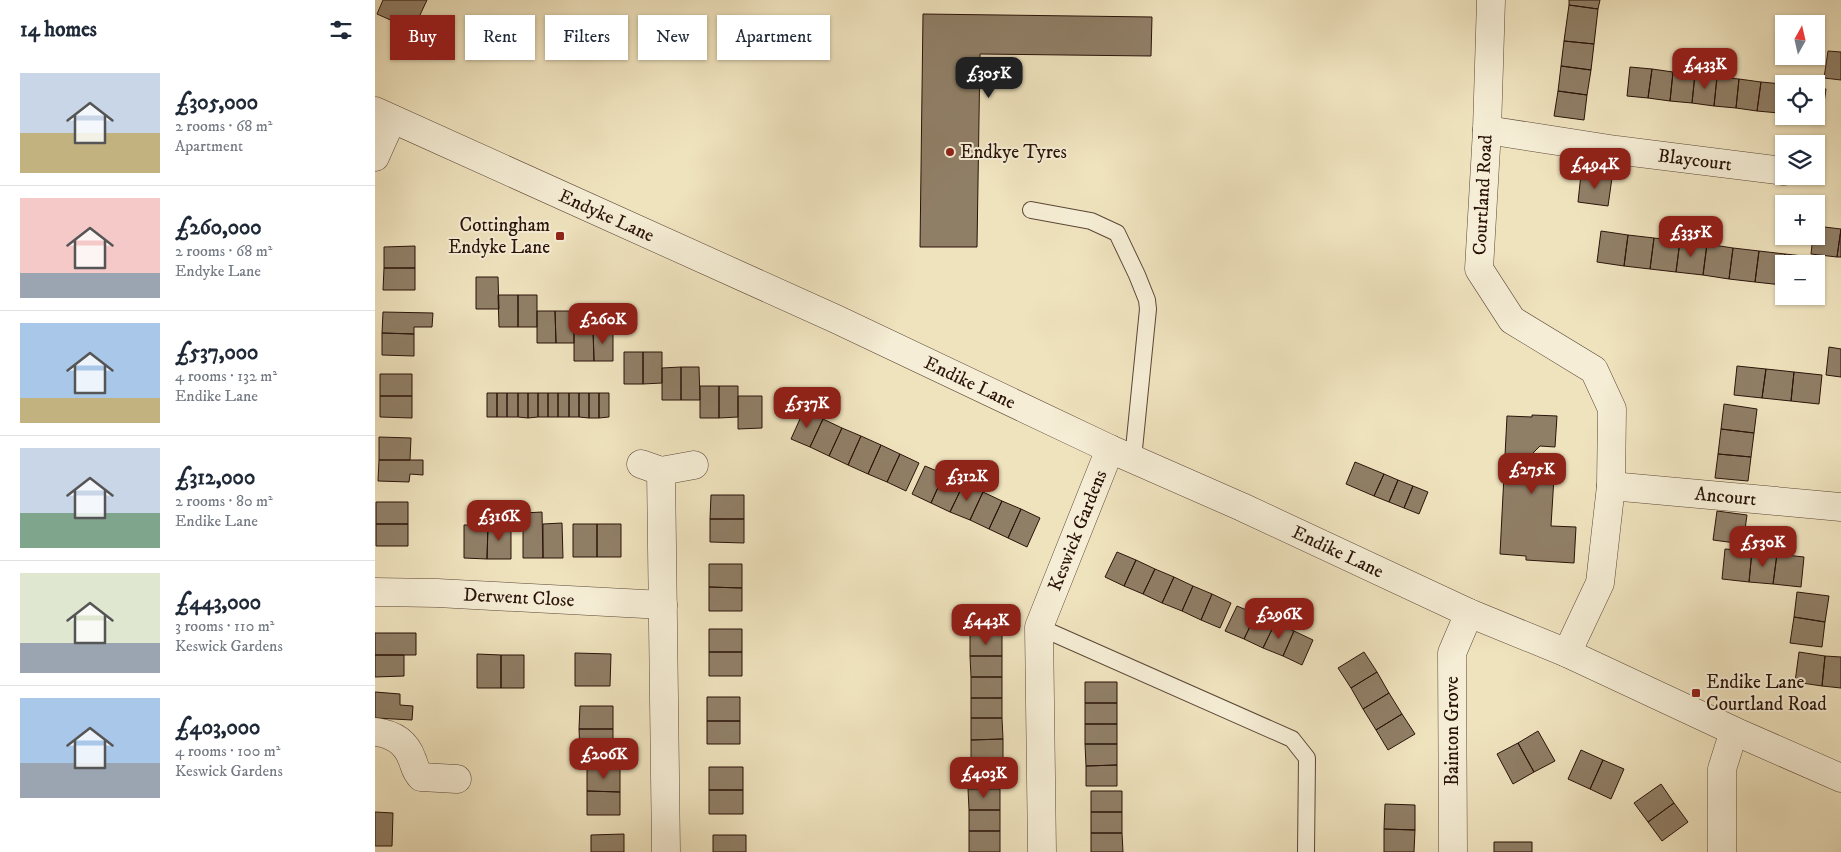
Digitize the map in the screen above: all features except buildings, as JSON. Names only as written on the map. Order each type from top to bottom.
[{"type":"street","name":"Courtland Road","points":[[1491,0],[1487,130],[1479,269],[1512,320],[1594,370],[1612,409],[1611,486],[1600,582],[1567,653]]},
{"type":"street","points":[[375,157],[383,115]]},
{"type":"street","name":"Endyke Lane","points":[[383,115],[837,319]]},
{"type":"street","name":"Blaycourt","points":[[1487,130],[1617,150],[1775,170]]},
{"type":"street","name":"Endike Lane","points":[[837,319],[1121,454],[1242,507],[1469,613],[1567,653],[1734,731],[1841,778]]},
{"type":"street","name":"Keswick Gardens","points":[[1042,852],[1039,627],[1121,454]]},
{"type":"street","points":[[666,852],[663,605],[651,468],[693,465]]},
{"type":"street","name":"Ancourt","points":[[1611,486],[1841,507]]},
{"type":"street","name":"Derwent Close","points":[[375,592],[437,593],[663,605]]},
{"type":"street","name":"Bainton Grove","points":[[1453,852],[1452,653],[1469,613]]},
{"type":"street","points":[[1722,852],[1722,769],[1734,731]]},
{"type":"street","points":[[375,732],[402,741],[412,757],[416,772],[421,777],[457,779]]},
{"type":"lane","points":[[1031,210],[1091,221],[1117,234],[1147,300],[1148,309],[1121,454]]},
{"type":"lane","points":[[1039,627],[1292,739],[1307,758],[1306,852]]},
{"type":"place","name":"Endkye Tyres","points":[[950,152]]},
{"type":"place","name":"Cottingham Endyke Lane","points":[[560,236]]},
{"type":"place","name":"Endike Lane Courtland Road","points":[[1696,693]]}]
